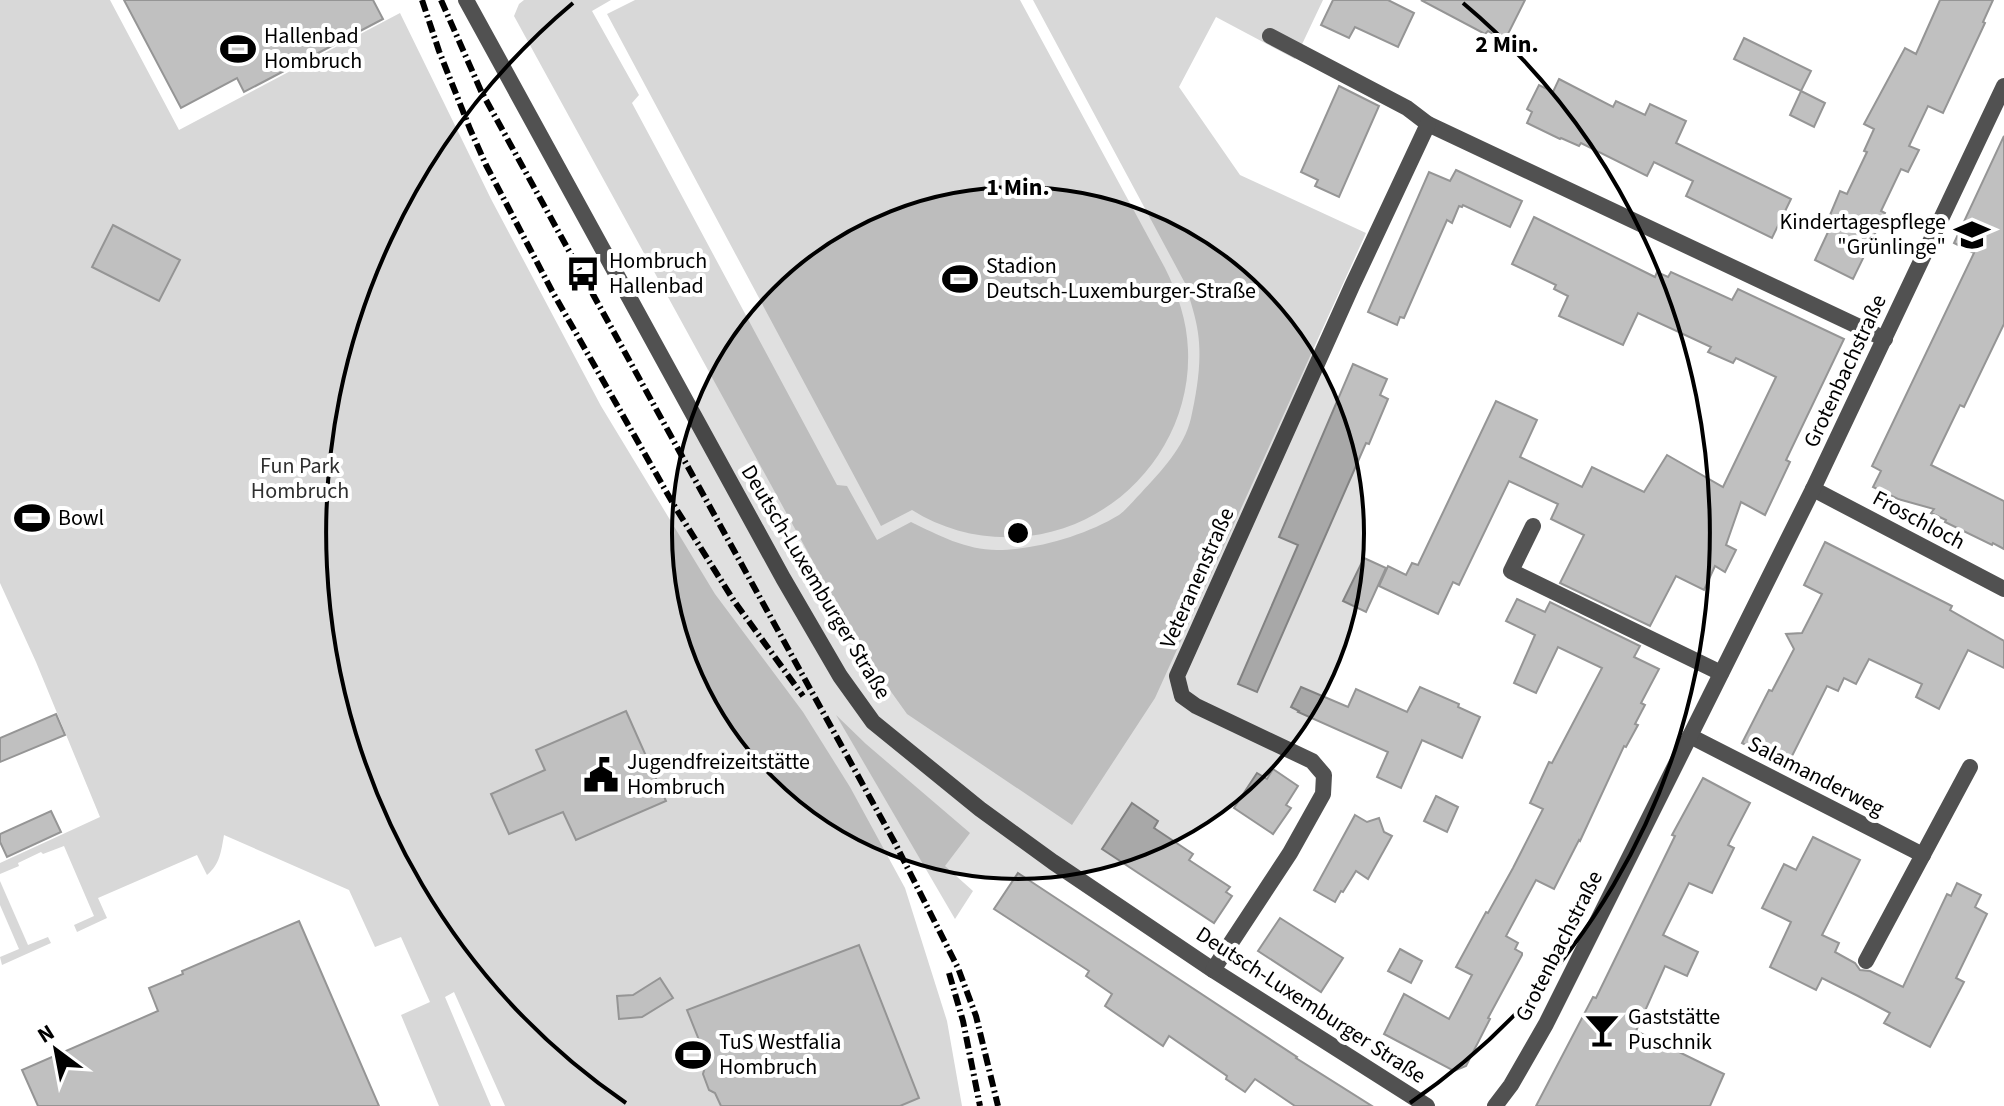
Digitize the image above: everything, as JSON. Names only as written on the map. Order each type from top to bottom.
[{"type":"street","name":"Deutsch-Luxemburger Straße","points":[[466,0],[783,578],[840,676],[873,722],[980,809],[1053,862],[1213,970],[1427,1106]]},
{"type":"street","points":[[1270,36],[1407,108],[1428,124],[1885,339]]},
{"type":"street","name":"Grotenbachstraße","points":[[1495,1106],[1511,1085],[1546,1024],[1690,736],[1813,489],[2004,86]]},
{"type":"street","name":"Veteranenstraße","points":[[1213,970],[1290,853],[1323,794],[1324,775],[1312,761],[1196,706],[1182,696],[1177,676],[1428,124]]},
{"type":"street","name":"Froschloch","points":[[1813,489],[2004,589]]},
{"type":"street","points":[[1533,526],[1511,571],[1721,673]]},
{"type":"street","name":"Salamanderweg","points":[[1690,736],[1923,855]]},
{"type":"street","points":[[1866,961],[1970,767]]},
{"type":"green space","name":"Fun Park Hombruch","points":[[0,0],[110,0],[179,130],[400,13],[491,199],[601,406],[715,594],[803,712],[850,787],[905,888],[947,1021],[962,1106],[505,1106],[454,992],[445,997],[491,1106],[439,1106],[401,1015],[430,1002],[401,937],[375,947],[349,890],[224,835],[217,862],[207,875],[197,855],[98,898],[107,918],[77,932],[74,925],[94,916],[64,846],[43,854],[41,852],[0,874],[0,863],[100,817],[0,583]]},
{"type":"green space","points":[[524,0],[611,0],[592,11],[639,95],[632,103],[837,485],[847,486],[877,540],[911,522],[963,545],[997,550],[1060,540],[1092,529],[1125,510],[1164,468],[1183,439],[1191,418],[1199,365],[1197,327],[1186,285],[1033,0],[1323,0],[1295,59],[1216,17],[1179,87],[1240,175],[1366,233],[1155,698],[1072,825],[907,714],[862,651],[514,16]]},
{"type":"green space","name":"Stadion Deutsch-Luxemburger-Straße","points":[[635,0],[1020,0],[1165,268],[1184,318],[1188,350],[1186,386],[1177,419],[1161,450],[1140,478],[1115,501],[1085,519],[1052,532],[1017,537],[976,535],[937,523],[912,510],[881,526],[607,14]]},
{"type":"green space","points":[[836,715],[970,833],[945,866],[973,891],[955,919]]},
{"type":"green space","points":[[0,881],[28,945],[48,937],[51,943],[2,965],[0,957],[19,949],[0,905]]},
{"type":"building","name":"Hallenbad Hombruch","points":[[124,0],[373,0],[383,19],[244,92],[237,78],[181,108]]},
{"type":"building","points":[[1333,0],[1388,0],[1414,13],[1398,47],[1355,27],[1349,38],[1321,25]]},
{"type":"building","points":[[1421,0],[1525,0],[1505,40],[1488,31],[1485,34]]},
{"type":"building","points":[[1940,0],[1993,0],[1943,113],[1928,106],[1909,146],[1919,150],[1908,172],[1901,169],[1881,211],[1885,213],[1853,279],[1815,260],[1835,217],[1830,215],[1840,191],[1847,194],[1867,152],[1864,151],[1874,129],[1864,124],[1905,48],[1916,54]]},
{"type":"building","points":[[1744,38],[1811,71],[1801,91],[1734,59]]},
{"type":"building","points":[[1559,79],[1613,107],[1616,101],[1645,115],[1650,104],[1686,121],[1676,143],[1791,199],[1772,238],[1686,196],[1693,181],[1654,162],[1647,176],[1581,143],[1579,146],[1560,139],[1527,123],[1532,112],[1527,109],[1539,85],[1553,92]]},
{"type":"building","points":[[1339,86],[1379,106],[1339,197],[1315,186],[1318,180],[1301,172]]},
{"type":"building","points":[[1801,91],[1825,103],[1814,127],[1790,115]]},
{"type":"building","points":[[2004,136],[2004,324],[1964,407],[1960,405],[1931,465],[2004,501],[2004,549],[1945,522],[1931,513],[1934,509],[1898,499],[1873,487],[1881,471],[1872,466],[1974,253],[1954,243]]},
{"type":"building","points":[[1456,170],[1522,201],[1510,227],[1463,205],[1459,206],[1452,223],[1447,220],[1404,318],[1400,317],[1397,325],[1368,312],[1429,172],[1450,181]]},
{"type":"building","points":[[1534,217],[1655,277],[1657,272],[1668,277],[1671,272],[1732,300],[1738,289],[1844,339],[1786,460],[1790,462],[1765,515],[1741,502],[1726,545],[1736,550],[1725,572],[1715,566],[1704,590],[1676,576],[1650,626],[1560,583],[1584,535],[1551,519],[1558,504],[1509,481],[1459,585],[1453,582],[1438,614],[1379,586],[1388,566],[1406,575],[1412,563],[1418,565],[1496,401],[1537,420],[1520,457],[1582,487],[1592,467],[1644,492],[1667,455],[1723,487],[1776,377],[1736,358],[1733,363],[1708,352],[1711,347],[1638,313],[1623,345],[1559,316],[1568,296],[1554,289],[1556,285],[1512,264]]},
{"type":"building","points":[[113,225],[180,260],[159,301],[92,267]]},
{"type":"building","points":[[1353,364],[1387,379],[1380,395],[1388,399],[1257,692],[1238,684],[1298,545],[1279,537]]},
{"type":"building","points":[[1825,542],[1952,606],[1950,610],[2004,641],[2004,668],[1968,650],[1939,709],[1916,697],[1922,684],[1869,659],[1856,684],[1844,678],[1838,691],[1827,686],[1787,766],[1742,743],[1794,649],[1786,634],[1802,633],[1822,594],[1804,585]]},
{"type":"building","points":[[1364,558],[1386,568],[1366,612],[1343,601]]},
{"type":"building","points":[[1517,599],[1545,612],[1550,602],[1640,646],[1634,657],[1659,669],[1641,703],[1645,705],[1635,724],[1638,725],[1624,746],[1554,889],[1536,880],[1506,936],[1518,943],[1515,949],[1522,955],[1466,1066],[1454,1071],[1384,1034],[1404,994],[1449,1019],[1472,975],[1456,967],[1543,809],[1530,803],[1549,762],[1552,763],[1602,668],[1558,647],[1536,693],[1514,683],[1535,635],[1506,621]]},
{"type":"building","points":[[1301,687],[1348,707],[1356,689],[1407,712],[1420,687],[1480,717],[1462,758],[1422,740],[1401,788],[1377,777],[1388,752],[1291,707]]},
{"type":"building","name":"Jugendfreizeitstätte Hombruch","points":[[626,711],[666,801],[576,840],[563,812],[509,834],[491,794],[545,770],[536,750]]},
{"type":"building","points":[[56,714],[65,735],[0,762],[0,738]]},
{"type":"building","points":[[1273,769],[1298,786],[1286,805],[1291,808],[1273,834],[1234,808],[1257,773],[1267,779]]},
{"type":"building","points":[[1703,778],[1750,803],[1728,845],[1734,848],[1712,893],[1689,883],[1663,935],[1698,952],[1687,976],[1665,966],[1636,1031],[1724,1074],[1710,1106],[1536,1106],[1593,997],[1596,998],[1675,836],[1672,835]]},
{"type":"building","points":[[1436,796],[1458,807],[1447,832],[1424,821]]},
{"type":"building","points":[[1132,803],[1158,821],[1154,828],[1193,854],[1189,860],[1230,887],[1226,892],[1232,896],[1214,923],[1102,849]]},
{"type":"building","points":[[51,811],[61,832],[7,857],[0,834]]},
{"type":"building","points":[[1355,815],[1367,822],[1379,818],[1384,832],[1392,836],[1368,879],[1356,871],[1335,902],[1314,890]]},
{"type":"building","points":[[1813,837],[1860,860],[1822,935],[1839,943],[1835,952],[1855,963],[1860,970],[1870,971],[1903,987],[1947,894],[1951,896],[1957,883],[1981,895],[1975,907],[1987,914],[1956,978],[1964,982],[1930,1047],[1884,1023],[1890,1013],[1822,978],[1816,990],[1770,967],[1791,922],[1762,908],[1784,864],[1796,870]]},
{"type":"building","points":[[1018,873],[1372,1106],[1295,1106],[1255,1079],[1245,1092],[1169,1036],[1163,1046],[1105,1006],[1112,994],[1086,976],[1089,971],[994,909]]},
{"type":"building","points":[[1280,918],[1343,958],[1321,992],[1258,951]]},
{"type":"building","points":[[299,921],[379,1106],[38,1106],[22,1070],[158,1011],[149,988]]},
{"type":"building","points":[[859,945],[919,1098],[900,1106],[721,1106],[715,1093],[709,1090],[703,1074],[707,1060],[687,1010]]},
{"type":"building","points":[[1400,949],[1422,961],[1411,983],[1388,971]]},
{"type":"building","points":[[660,978],[673,998],[642,1017],[619,1019],[617,996],[633,995]]},
{"type":"railway","points":[[422,0],[439,51],[486,165],[552,291],[675,507],[734,601],[803,696]]},
{"type":"railway","points":[[441,0],[481,91],[895,843],[958,968],[976,1016],[998,1106]]},
{"type":"railway","points":[[949,973],[963,1021],[980,1106]]},
{"type":"place","name":"Hallenbad Hombruch","points":[[238,49]]},
{"type":"place","name":"Kindertagespflege \"Grünlinge\"","points":[[1972,235]]},
{"type":"place","name":"Hombruch Hallenbad","points":[[583,274]]},
{"type":"place","name":"Stadion Deutsch-Luxemburger-Straße","points":[[960,279]]},
{"type":"place","name":"Bowl","points":[[32,518]]},
{"type":"place","name":"Jugendfreizeitstätte Hombruch","points":[[601,775]]},
{"type":"place","name":"Gaststätte Puschnik","points":[[1602,1030]]},
{"type":"place","name":"TuS Westfalia Hombruch","points":[[693,1055]]}]
